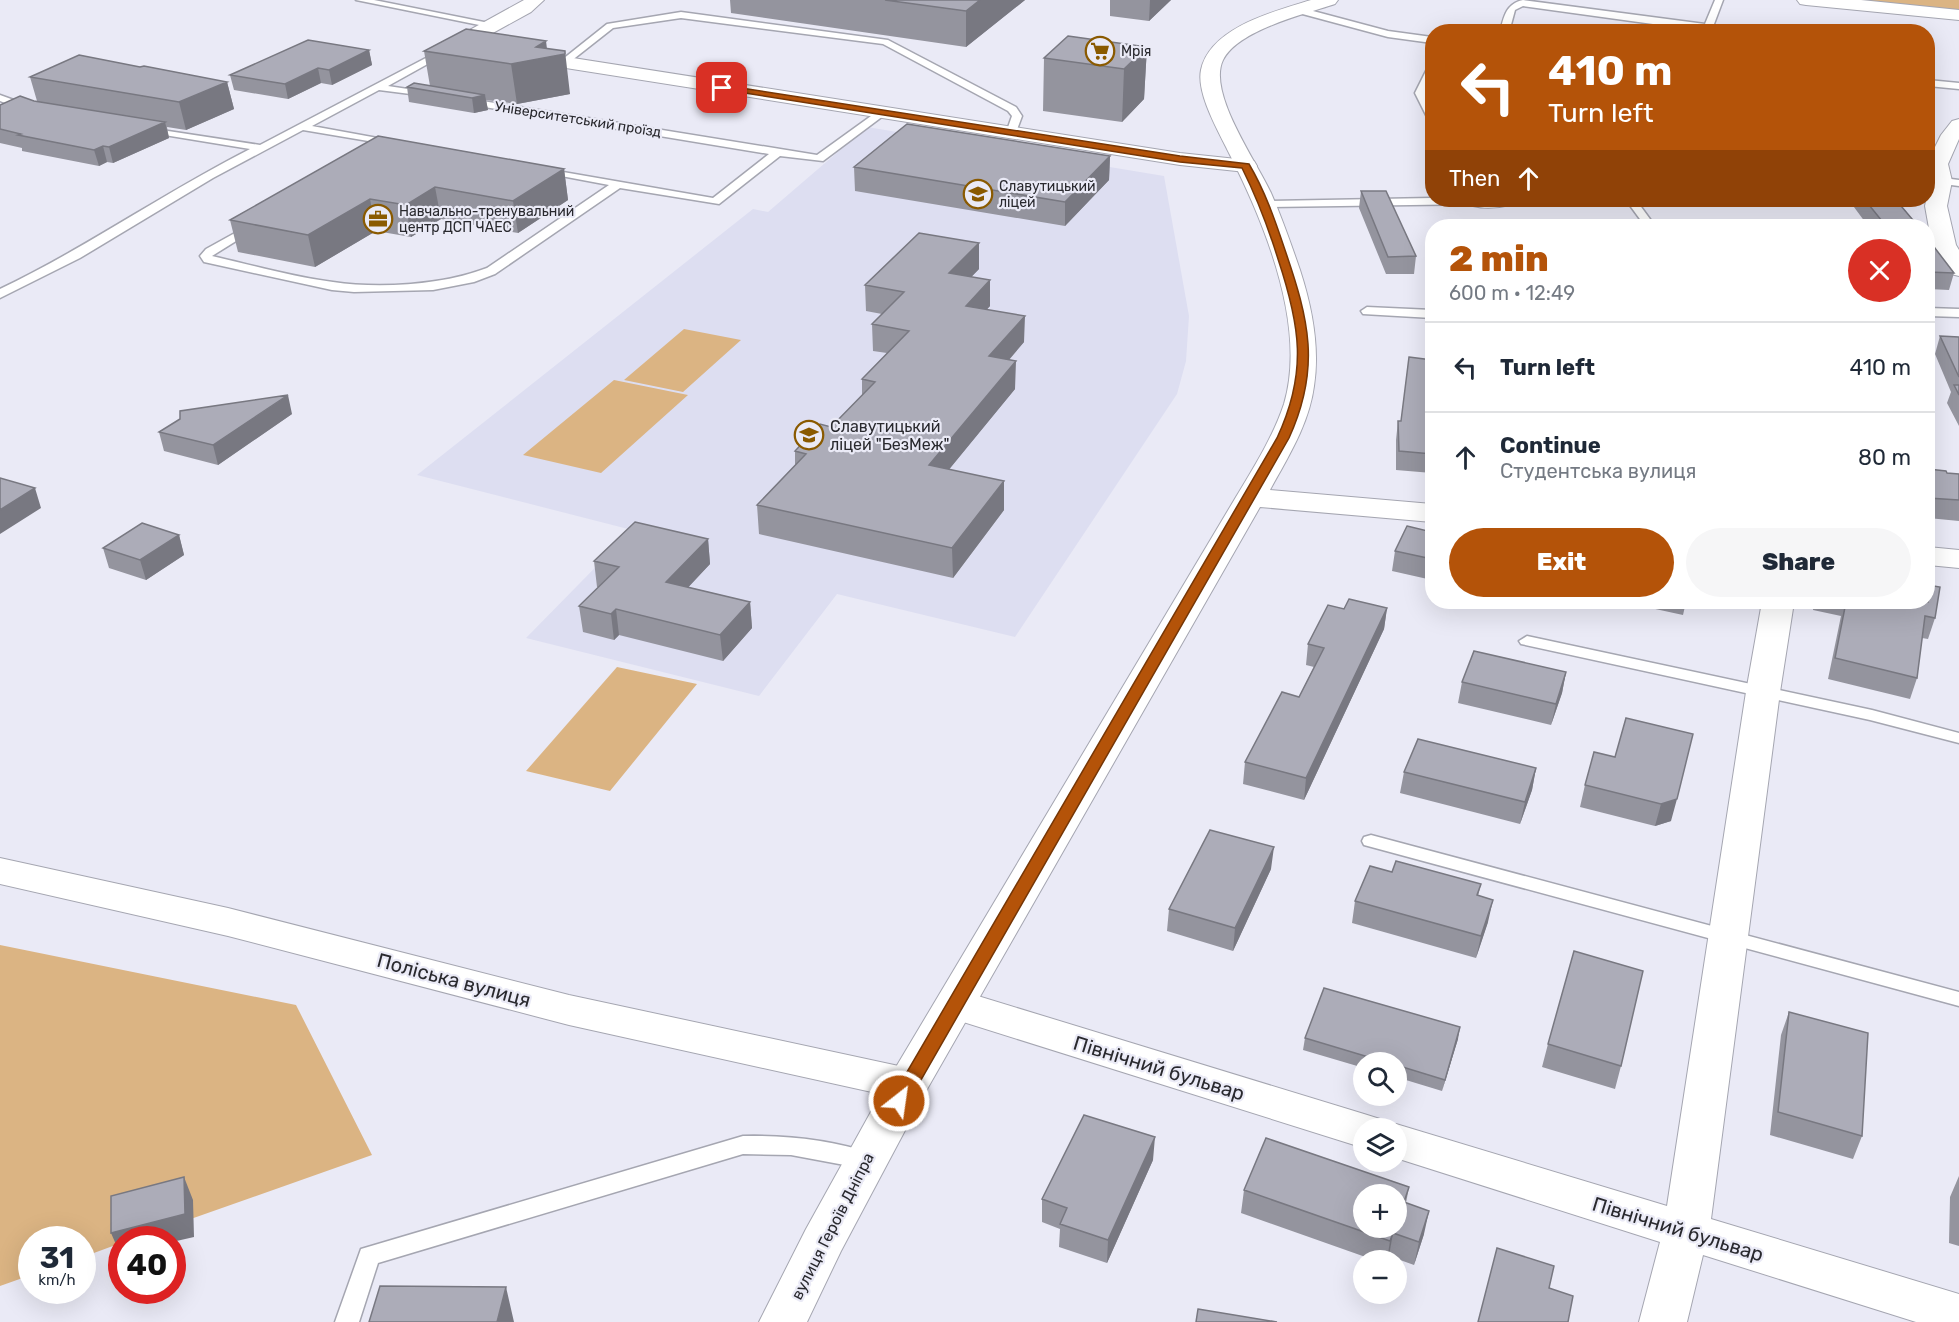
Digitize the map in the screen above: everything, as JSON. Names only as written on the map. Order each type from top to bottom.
[{"type":"street","points":[[455,46],[531,5],[535,0]]},
{"type":"street","name":"вулиця Героїв Дніпра","points":[[783,1322],[866,1160],[908,1084],[1251,497],[1296,410],[1304,361],[1299,311],[1264,204],[1210,81],[1214,60],[1220,51],[1238,37],[1298,10],[1329,0]]},
{"type":"street","points":[[1806,0],[1959,15]]},
{"type":"street","points":[[455,46],[1011,133],[1246,166]]},
{"type":"street","points":[[1959,125],[1948,140],[1937,164],[1937,220],[1944,245],[1959,269]]},
{"type":"street","points":[[1251,497],[1425,512]]},
{"type":"street","points":[[1935,556],[1959,558]]},
{"type":"street","points":[[1664,1322],[1686,1231],[1727,935],[1777,609]]},
{"type":"street","name":"Поліська вулиця","points":[[0,871],[228,922],[569,1010],[908,1084]]},
{"type":"street","name":"Північний бульвар","points":[[955,1004],[1353,1128]]},
{"type":"street","name":"Північний бульвар","points":[[1407,1145],[1959,1315]]},
{"type":"lane","points":[[360,0],[494,25]]},
{"type":"lane","points":[[1709,24],[1719,0]]},
{"type":"lane","points":[[1506,24],[1511,8],[1517,3],[1523,3],[1672,24]]},
{"type":"lane","points":[[1298,10],[1382,33],[1425,39]]},
{"type":"lane","points":[[563,63],[610,27],[681,15],[885,42],[1012,109],[1017,116],[1011,133]]},
{"type":"lane","points":[[0,294],[68,260],[141,219],[197,182],[455,46]]},
{"type":"lane","points":[[1425,83],[1420,93],[1425,103]]},
{"type":"lane","points":[[1935,84],[1959,86]]},
{"type":"lane","points":[[378,87],[436,96]]},
{"type":"lane","points":[[0,98],[39,111]]},
{"type":"lane","name":"Університетський проїзд","points":[[448,98],[819,159],[882,113]]},
{"type":"lane","points":[[133,127],[261,148]]},
{"type":"lane","points":[[302,127],[403,145],[377,156]]},
{"type":"lane","points":[[537,169],[715,202],[778,152]]},
{"type":"lane","points":[[262,221],[210,251],[206,256],[208,259],[340,287],[433,286],[470,279],[491,270],[617,185]]},
{"type":"lane","points":[[1264,204],[1425,201]]},
{"type":"lane","points":[[1367,311],[1425,314]]},
{"type":"lane","points":[[1935,312],[1959,313]]},
{"type":"lane","points":[[1527,641],[1872,715],[1959,738]]},
{"type":"lane","points":[[1371,841],[1959,999]]},
{"type":"lane","points":[[347,1322],[369,1256],[743,1145],[771,1143],[804,1146],[866,1160]]},
{"type":"shaded area","points":[[1832,0],[1959,0],[1959,11]]},
{"type":"shaded area","name":"Славутицький ліцей \"БезМеж\"","points":[[867,127],[1164,176],[1189,316],[1186,361],[1177,394],[1015,637],[837,594],[759,696],[526,638],[632,530],[417,475],[753,209],[768,212]]},
{"type":"shaded area","points":[[684,329],[741,340],[683,392],[624,380]]},
{"type":"shaded area","points":[[614,380],[688,395],[601,473],[523,455]]},
{"type":"shaded area","points":[[617,667],[697,684],[610,791],[526,771]]},
{"type":"shaded area","points":[[0,945],[296,1005],[372,1155],[171,1226],[108,1226],[108,1248],[96,1252],[96,1226],[18,1226],[18,1280],[0,1286]]},
{"type":"building","points":[[885,0],[980,0],[966,11]]},
{"type":"building","points":[[466,29],[546,41],[536,47],[565,51],[565,54],[511,64],[424,51]]},
{"type":"building","points":[[1068,36],[1147,47],[1124,69],[1044,58]]},
{"type":"building","points":[[308,40],[369,50],[329,70],[318,68],[285,84],[230,75]]},
{"type":"building","points":[[79,55],[227,82],[179,102],[30,77]]},
{"type":"building","points":[[414,83],[485,95],[472,98],[407,87]]},
{"type":"building","points":[[20,96],[34,101],[165,122],[109,147],[103,146],[94,150],[18,135],[21,134],[0,129],[0,105]]},
{"type":"building","points":[[907,124],[1110,156],[1065,202],[854,167]]},
{"type":"building","points":[[378,136],[564,169],[513,201],[435,187],[406,205],[370,199],[308,235],[230,220]]},
{"type":"building","points":[[1361,191],[1386,191],[1416,256],[1388,257]]},
{"type":"building","points":[[1871,207],[1902,207],[1912,219],[1880,219]]},
{"type":"building","name":"Славутицький ліцей \"БезМеж\"","points":[[919,233],[979,243],[949,273],[990,280],[966,306],[1025,316],[989,356],[1016,361],[929,465],[1004,481],[952,548],[757,505],[806,454],[795,451],[820,424],[831,427],[875,382],[862,379],[909,331],[872,324],[904,292],[865,285]]},
{"type":"building","points":[[1935,248],[1954,273],[1935,272]]},
{"type":"building","points":[[1940,336],[1959,337],[1959,377]]},
{"type":"building","points":[[1409,357],[1425,359],[1425,453],[1399,451],[1398,421],[1401,421]]},
{"type":"building","points":[[1954,385],[1959,385],[1959,395]]},
{"type":"building","points":[[288,395],[213,445],[159,432],[180,419],[180,411]]},
{"type":"building","points":[[1935,470],[1959,474],[1959,500],[1935,498]]},
{"type":"building","points":[[0,478],[35,488],[0,510]]},
{"type":"building","points":[[635,522],[708,539],[666,582],[750,602],[720,635],[616,609],[611,614],[579,606],[619,567],[594,561]]},
{"type":"building","points":[[142,523],[179,535],[140,560],[103,548]]},
{"type":"building","points":[[1407,526],[1425,530],[1425,557],[1395,551]]},
{"type":"building","points":[[1935,586],[1940,587],[1935,618],[1925,616],[1917,678],[1835,658],[1845,609],[1935,609]]},
{"type":"building","points":[[1349,599],[1387,608],[1306,778],[1245,762],[1282,692],[1299,697],[1324,648],[1308,644],[1328,605],[1344,609]]},
{"type":"building","points":[[1474,651],[1566,672],[1556,704],[1462,682]]},
{"type":"building","points":[[1626,718],[1693,734],[1677,799],[1661,804],[1585,785],[1594,752],[1615,757]]},
{"type":"building","points":[[1418,739],[1536,768],[1525,802],[1404,772]]},
{"type":"building","points":[[1210,830],[1274,847],[1235,928],[1169,909]]},
{"type":"building","points":[[1396,861],[1481,884],[1477,895],[1493,900],[1481,936],[1355,901],[1370,866],[1392,872]]},
{"type":"building","points":[[1574,951],[1643,971],[1621,1066],[1548,1044]]},
{"type":"building","points":[[1324,988],[1460,1027],[1445,1080],[1407,1068],[1407,1052],[1353,1052],[1305,1038]]},
{"type":"building","points":[[1789,1012],[1868,1033],[1862,1136],[1778,1112]]},
{"type":"building","points":[[1084,1115],[1155,1137],[1108,1240],[1060,1224],[1067,1208],[1042,1199]]},
{"type":"building","points":[[1266,1138],[1353,1168],[1353,1172],[1365,1172],[1400,1184],[1353,1184],[1353,1228],[1244,1190]]},
{"type":"building","points":[[184,1177],[185,1214],[138,1226],[111,1226],[111,1196]]},
{"type":"building","points":[[1407,1203],[1429,1211],[1419,1242],[1407,1238]]},
{"type":"building","points":[[1497,1248],[1554,1266],[1549,1288],[1573,1296],[1568,1322],[1478,1322]]},
{"type":"building","points":[[380,1286],[506,1287],[497,1322],[369,1322]]},
{"type":"building","points":[[1198,1309],[1277,1322],[1196,1322]]},
{"type":"place","name":"Мрiя","points":[[1100,51]]},
{"type":"place","name":"Славутицький ліцей","points":[[978,194]]},
{"type":"place","name":"Навчально-тренувальний центр ДСП ЧАЕС","points":[[378,219]]},
{"type":"place","name":"Славутицький ліцей \"БезМеж\"","points":[[809,435]]},
{"type":"route","points":[[722,88],[1180,159],[1246,166],[1264,204],[1293,289],[1302,327],[1304,361],[1298,402],[1292,421],[1251,497],[1187,603],[899,1101]]}]
